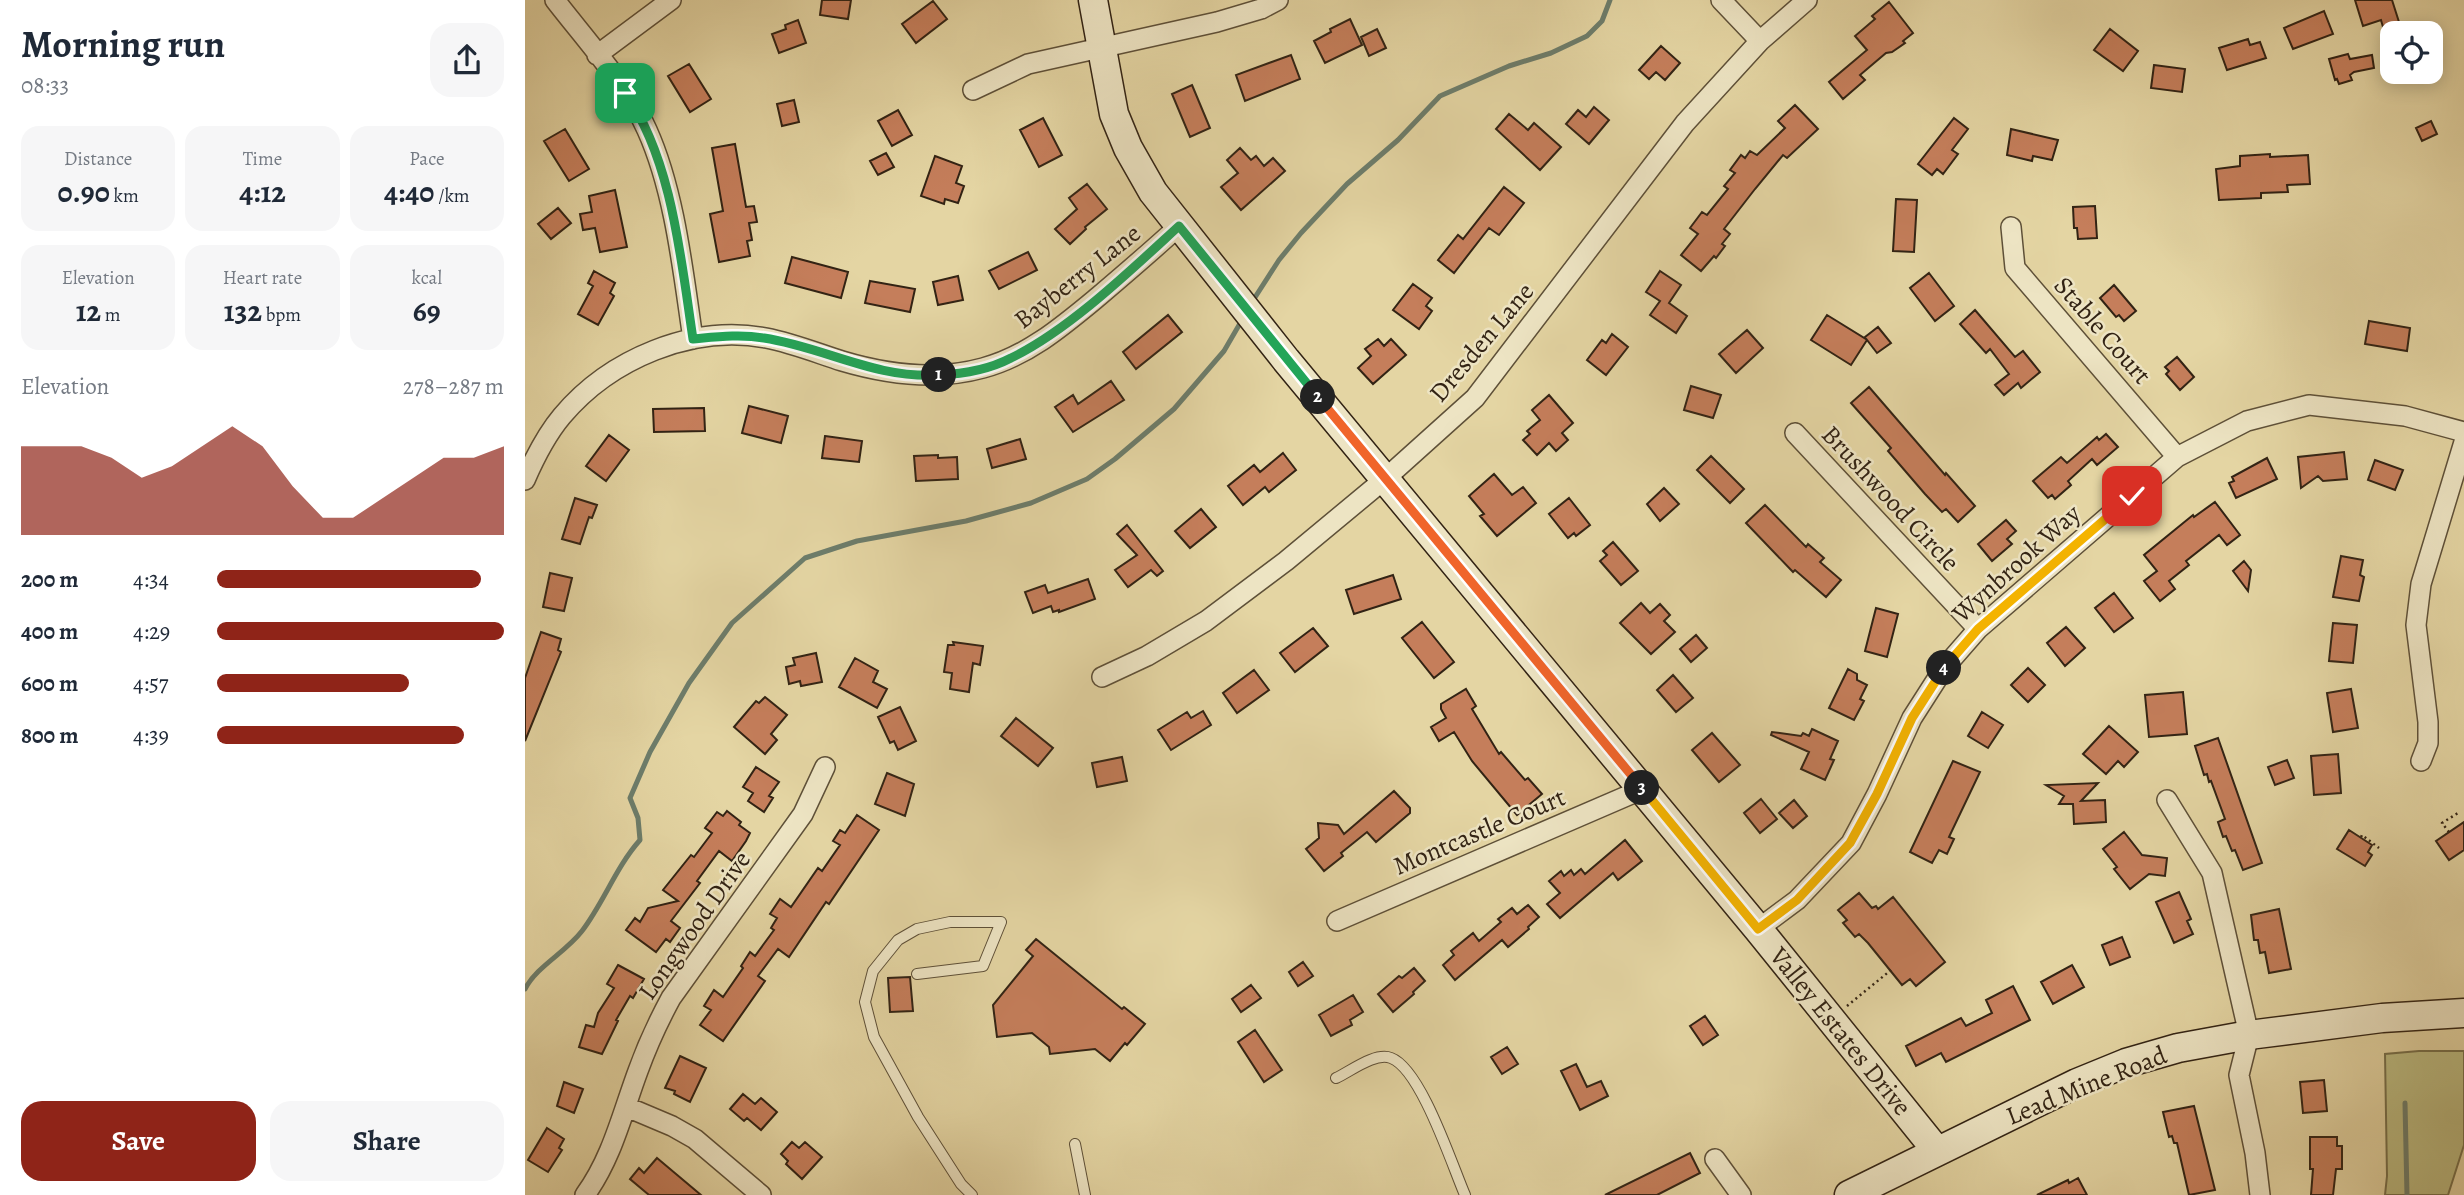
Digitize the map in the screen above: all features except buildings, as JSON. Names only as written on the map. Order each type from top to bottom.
[{"type":"street","points":[[555,0],[631,101],[647,128],[670,204],[693,339]]},
{"type":"street","points":[[597,55],[671,0]]},
{"type":"street","name":"Valley Estates Drive","points":[[1093,0],[1114,114],[1128,148],[1153,192],[1937,1151]]},
{"type":"street","points":[[973,90],[1028,64],[1217,22],[1261,9],[1278,0]]},
{"type":"street","points":[[1721,0],[1760,41]]},
{"type":"street","name":"Dresden Lane","points":[[1102,677],[1147,656],[1206,621],[1286,561],[1386,478],[1475,398],[1665,147],[1714,89],[1760,41],[1807,0]]},
{"type":"street","name":"Bayberry Lane","points":[[525,480],[539,449],[561,417],[589,389],[647,353],[693,339],[741,336],[763,338],[881,371],[922,376],[982,369],[1010,359],[1040,342],[1144,259],[1179,226]]},
{"type":"street","name":"Stable Court","points":[[2011,227],[2015,268],[2177,457]]},
{"type":"street","name":"Wynbrook Way","points":[[1758,929],[1797,900],[1850,843],[1877,794],[1912,718],[1944,668],[1978,629],[2177,457],[2247,421],[2309,405],[2405,416],[2464,432]]},
{"type":"street","name":"Brushwood Circle","points":[[1795,433],[1978,629]]},
{"type":"street","points":[[2421,761],[2428,743],[2428,722],[2416,625],[2421,584],[2464,442]]},
{"type":"street","name":"Longwood Drive","points":[[585,1195],[608,1155],[647,1049],[671,998],[788,837],[803,814],[825,767]]},
{"type":"street","name":"Montcastle Court","points":[[1337,921],[1643,789]]},
{"type":"street","points":[[2167,800],[2213,873],[2249,1035],[2239,1075],[2255,1153],[2260,1195]]},
{"type":"street","name":"Lead Mine Road","points":[[1849,1195],[2077,1083],[2126,1063],[2178,1048],[2249,1035],[2382,1018],[2464,1013]]},
{"type":"street","points":[[627,1107],[695,1139],[761,1195]]},
{"type":"street","points":[[1715,1158],[1741,1195]]},
{"type":"lane","points":[[916,974],[983,966],[1001,922],[950,922],[917,929],[907,934],[898,940],[873,971],[865,1002],[874,1037],[928,1134],[961,1184],[972,1195]]},
{"type":"lane","points":[[1336,1078],[1378,1057],[1391,1057],[1410,1072],[1421,1091],[1465,1195]]},
{"type":"lane","points":[[1075,1144],[1085,1195]]},
{"type":"path","points":[[2449,832],[2442,823],[2458,814]]},
{"type":"path","points":[[2361,837],[2362,835],[2379,848]]},
{"type":"path","points":[[1847,1006],[1891,970]]},
{"type":"green space","points":[[2464,1051],[2464,1145],[2448,1195],[2385,1195],[2385,1054]]},
{"type":"waterway","points":[[1252,302],[1279,260],[1301,233],[1347,184],[1398,140],[1440,96],[1509,66],[1551,53],[1587,36],[1602,21],[1610,0]]},
{"type":"waterway","points":[[525,989],[537,973],[582,931],[640,840],[638,818],[630,798],[650,752],[689,683],[732,623],[805,558],[857,541],[966,521],[1031,503],[1087,479],[1174,409],[1224,351],[1242,320]]},
{"type":"waterway","points":[[2405,1103],[2407,1195]]},
{"type":"route","points":[[625,93],[647,128],[662,172],[693,339],[741,336],[763,338],[881,371],[922,376],[982,369],[1010,359],[1069,321],[1179,226],[1758,929],[1797,900],[1850,843],[1877,794],[1912,718],[1944,668],[1978,629],[2132,496]]}]
